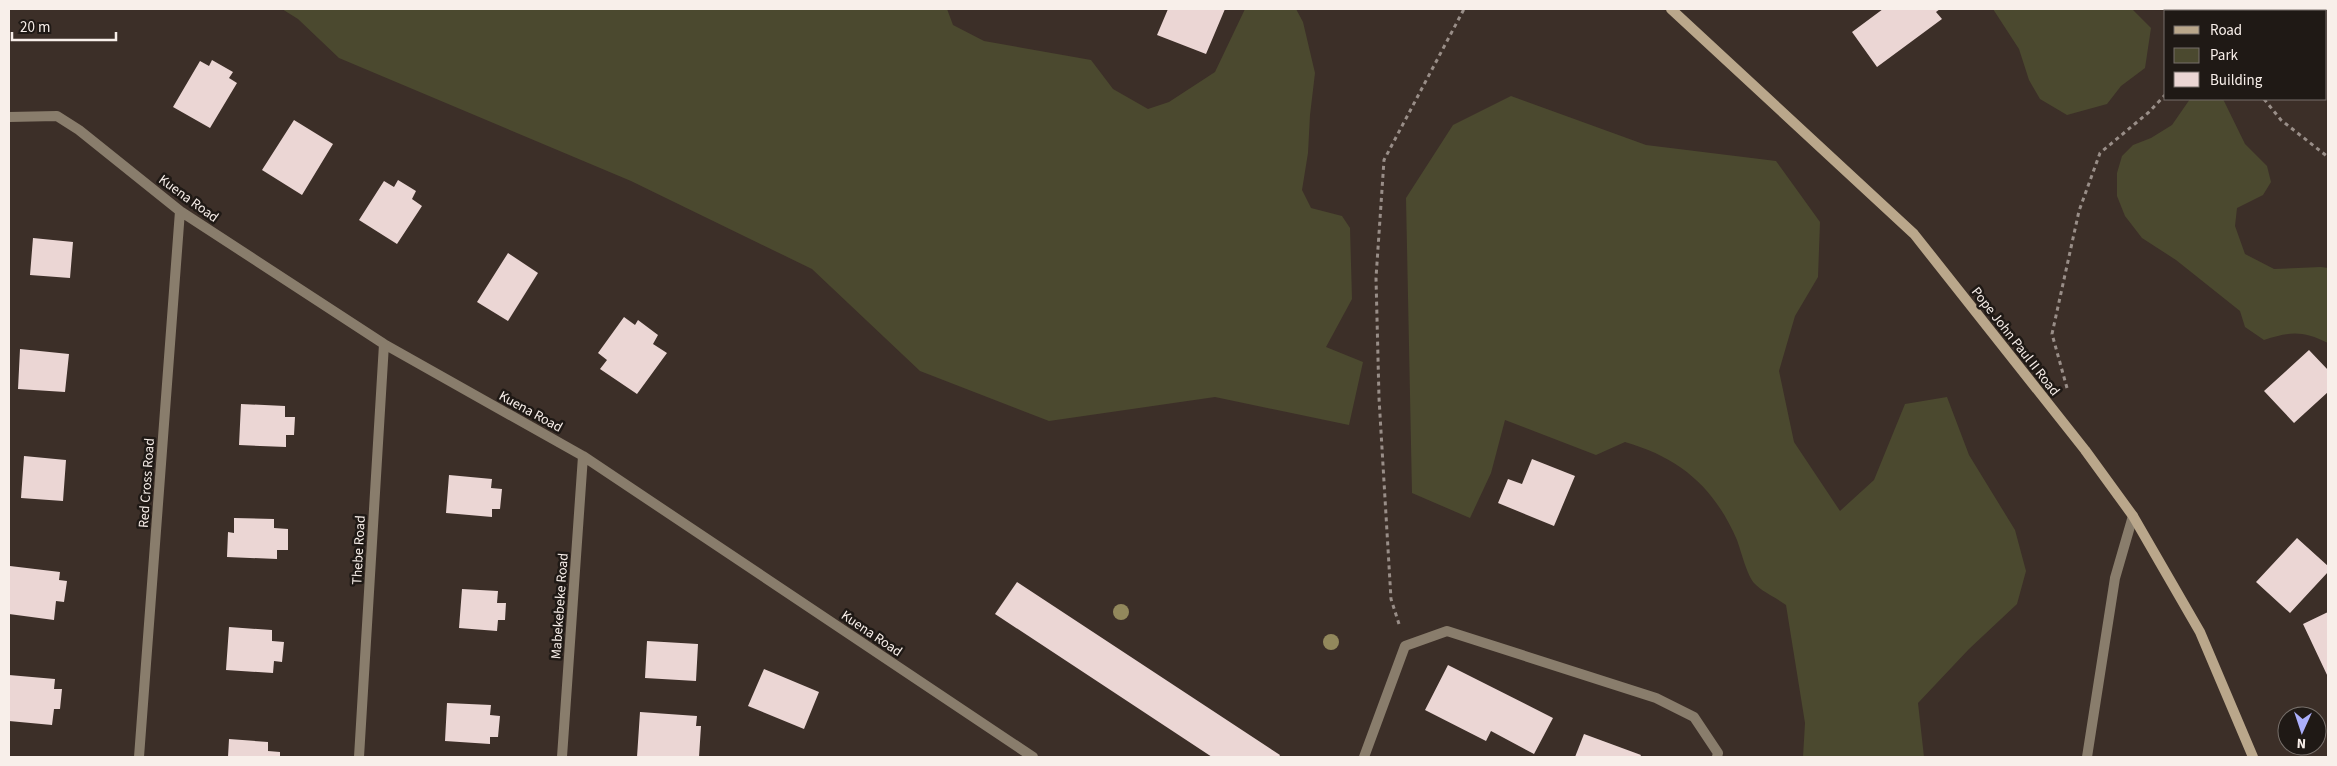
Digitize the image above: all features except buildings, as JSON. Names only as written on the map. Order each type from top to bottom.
[{"type":"main road","name":"Pope John Paul II Road","points":[[1671,9],[1914,234],[2085,450],[2133,516],[2200,632],[2253,757]]},
{"type":"street","name":"Kuena Road","points":[[9,117],[57,116],[79,130],[180,211],[384,344],[583,456],[1033,757]]},
{"type":"street","name":"Red Cross Road","points":[[139,757],[180,211]]},
{"type":"street","name":"Thebe Road","points":[[359,757],[384,344]]},
{"type":"street","name":"Mabekebeke Road","points":[[562,757],[583,456]]},
{"type":"street","points":[[2087,757],[2115,578],[2133,516]]},
{"type":"street","points":[[1364,757],[1405,646],[1447,631],[1656,698],[1694,717],[1718,753],[1717,757]]},
{"type":"path","points":[[1405,646],[1391,599],[1379,398],[1376,278],[1384,160],[1464,9]]},
{"type":"path","points":[[2070,396],[2052,334],[2079,211],[2100,153],[2149,112],[2164,96]]},
{"type":"path","points":[[2265,100],[2282,120],[2328,157]]},
{"type":"green space","points":[[282,9],[947,9],[953,25],[984,41],[1091,60],[1113,89],[1148,109],[1169,102],[1215,72],[1245,9],[1296,9],[1303,22],[1315,73],[1308,153],[1302,190],[1311,208],[1342,216],[1350,228],[1352,299],[1326,347],[1363,362],[1349,425],[1215,397],[1049,421],[920,371],[812,269],[631,181],[339,58],[298,19]]},
{"type":"green space","points":[[1993,9],[2132,9],[2151,28],[2145,68],[2121,86],[2107,104],[2067,115],[2040,99],[2029,80],[2019,49]]},
{"type":"green space","points":[[1511,96],[1646,145],[1776,161],[1820,222],[1818,277],[1795,316],[1779,371],[1794,442],[1840,511],[1874,480],[1905,404],[1947,397],[1969,455],[2015,530],[2026,571],[2017,604],[1969,649],[1918,703],[1924,757],[1803,757],[1805,723],[1786,605],[1761,589],[1751,579],[1728,521],[1706,490],[1679,466],[1662,457],[1625,442],[1596,455],[1505,420],[1491,473],[1470,518],[1412,493],[1406,198],[1453,125]]},
{"type":"green space","points":[[2189,100],[2223,100],[2245,144],[2267,166],[2271,182],[2263,195],[2237,208],[2235,226],[2245,254],[2274,269],[2328,268],[2328,343],[2304,334],[2282,335],[2264,340],[2245,327],[2240,311],[2176,260],[2142,238],[2125,216],[2117,196],[2117,173],[2122,156],[2133,145],[2151,138],[2172,125]]}]
